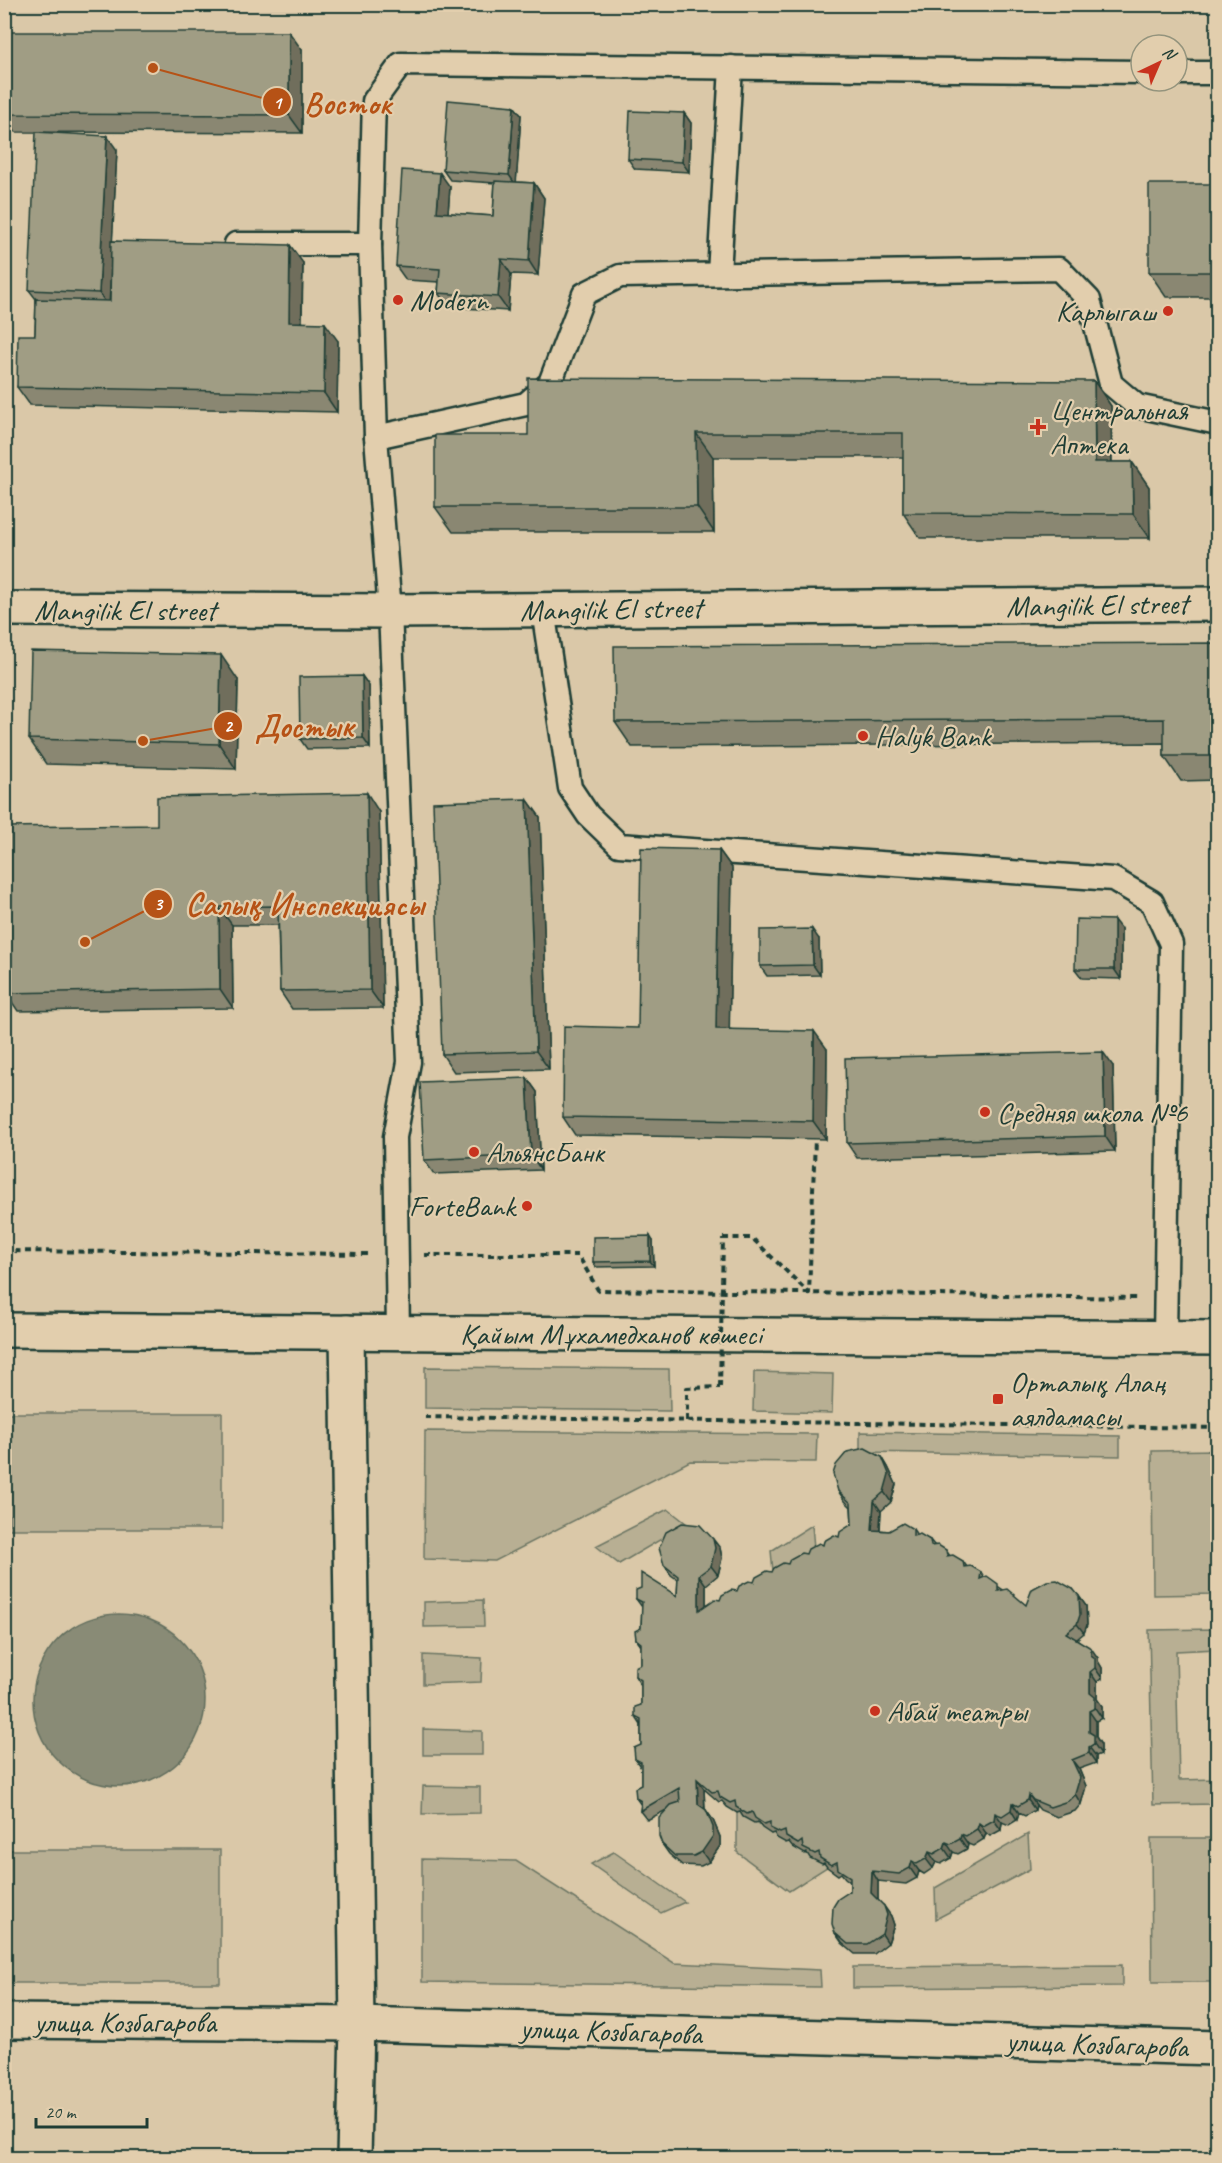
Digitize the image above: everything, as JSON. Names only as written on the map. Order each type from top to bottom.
[{"type":"street","name":"Mangilik El street","points":[[4,609],[390,611],[1218,604]]},
{"type":"street","name":"Қайым Мұхамедханов көшесі","points":[[4,1330],[1218,1338]]},
{"type":"street","points":[[347,1332],[357,2024],[354,2158]]},
{"type":"street","name":"улица Козбагарова","points":[[4,2021],[357,2024],[1218,2048]]},
{"type":"lane","points":[[398,1332],[395,1137],[409,1062],[390,611],[376,437],[370,244],[374,101],[401,64],[1129,72]]},
{"type":"lane","points":[[719,274],[731,67]]},
{"type":"lane","points":[[1189,73],[1218,73]]},
{"type":"lane","points":[[216,244],[370,244]]},
{"type":"lane","points":[[376,437],[526,404],[550,383],[584,294],[620,276],[719,274],[1059,269],[1089,300],[1111,384],[1137,406],[1218,423]]},
{"type":"lane","points":[[550,383],[573,383]]},
{"type":"lane","points":[[1087,384],[1111,384]]},
{"type":"lane","points":[[543,610],[570,788],[588,815],[619,845],[1113,879],[1152,902],[1171,944],[1165,1338]]},
{"type":"path","points":[[809,1293],[815,1139]]},
{"type":"path","points":[[687,1421],[687,1388],[720,1387],[723,1238],[752,1238],[809,1293]]},
{"type":"path","points":[[4,1251],[579,1255],[598,1290],[1166,1298]]},
{"type":"path","points":[[425,1417],[1218,1428]]},
{"type":"shaded area","points":[[425,1367],[669,1369],[670,1411],[425,1408]]},
{"type":"shaded area","points":[[754,1372],[833,1374],[832,1413],[753,1411]]},
{"type":"shaded area","points":[[9,1413],[222,1413],[222,1529],[9,1529]]},
{"type":"shaded area","points":[[425,1431],[817,1434],[816,1462],[690,1461],[495,1561],[424,1559]]},
{"type":"shaded area","points":[[860,1432],[1120,1436],[1120,1456],[860,1452]]},
{"type":"shaded area","points":[[1217,1450],[1217,1594],[1153,1595],[1152,1451]]},
{"type":"shaded area","points":[[668,1509],[687,1524],[619,1564],[596,1546]]},
{"type":"shaded area","points":[[812,1525],[815,1559],[774,1581],[771,1551]]},
{"type":"shaded area","points":[[483,1600],[484,1626],[424,1627],[424,1602]]},
{"type":"shaded area","points":[[119,1614],[152,1621],[180,1639],[198,1667],[205,1700],[198,1733],[180,1761],[152,1779],[119,1786],[86,1779],[58,1761],[40,1733],[33,1700],[40,1667],[58,1639],[86,1621]]},
{"type":"shaded area","points":[[1217,1629],[1217,1649],[1176,1651],[1179,1780],[1217,1779],[1217,1804],[1153,1805],[1149,1630]]},
{"type":"shaded area","points":[[423,1655],[482,1658],[481,1682],[423,1684]]},
{"type":"shaded area","points":[[423,1729],[482,1731],[482,1755],[423,1755]]},
{"type":"shaded area","points":[[423,1786],[480,1787],[480,1813],[422,1814]]},
{"type":"shaded area","points":[[742,1811],[771,1834],[777,1831],[826,1861],[827,1867],[789,1891],[737,1852],[737,1813]]},
{"type":"shaded area","points":[[1028,1834],[1030,1869],[936,1919],[935,1888]]},
{"type":"shaded area","points":[[1151,1838],[1217,1838],[1217,1982],[1152,1982]]},
{"type":"shaded area","points":[[7,1850],[220,1850],[220,1983],[7,1983]]},
{"type":"shaded area","points":[[614,1852],[685,1902],[661,1913],[591,1864]]},
{"type":"shaded area","points":[[422,1859],[516,1861],[674,1963],[820,1970],[821,1987],[422,1982]]},
{"type":"shaded area","points":[[1122,1965],[1122,1986],[853,1988],[853,1967]]},
{"type":"building","points":[[4,32],[289,32],[289,115],[4,114]]},
{"type":"building","points":[[448,100],[514,106],[509,175],[443,170]]},
{"type":"building","points":[[630,111],[684,113],[682,162],[628,159]]},
{"type":"building","points":[[36,132],[107,136],[99,293],[29,290]]},
{"type":"building","points":[[402,170],[440,173],[437,212],[493,216],[495,181],[534,183],[529,261],[501,259],[498,297],[438,293],[440,269],[396,266]]},
{"type":"building","points":[[1149,184],[1218,184],[1218,272],[1149,272]]},
{"type":"building","points":[[111,241],[290,245],[289,322],[325,323],[324,393],[17,387],[18,335],[35,335],[36,299],[110,301]]},
{"type":"building","points":[[528,378],[1094,381],[1095,462],[1132,462],[1133,514],[903,513],[903,433],[696,433],[697,507],[435,507],[435,435],[528,435]]},
{"type":"building","points":[[1218,643],[1218,756],[1164,756],[1164,719],[615,722],[614,646]]},
{"type":"building","points":[[31,651],[221,655],[219,744],[29,739]]},
{"type":"building","points":[[362,676],[363,738],[300,739],[299,677]]},
{"type":"building","points":[[367,793],[370,990],[280,991],[278,906],[219,907],[220,989],[6,993],[4,827],[157,825],[157,797]]},
{"type":"building","points":[[527,799],[536,1051],[442,1054],[433,802]]},
{"type":"building","points":[[641,848],[719,850],[716,1029],[814,1031],[813,1121],[563,1117],[564,1026],[638,1028]]},
{"type":"building","points":[[1215,885],[1218,885],[1218,918]]},
{"type":"building","points":[[1076,919],[1114,920],[1114,969],[1075,969]]},
{"type":"building","points":[[812,929],[813,965],[760,966],[760,930]]},
{"type":"building","name":"Средняя школа №6","points":[[1103,1052],[1105,1136],[847,1143],[845,1058]]},
{"type":"building","points":[[527,1078],[531,1155],[424,1160],[420,1082]]},
{"type":"building","points":[[650,1236],[650,1261],[593,1262],[593,1237]]},
{"type":"building","name":"Абай театры","points":[[865,1448],[882,1457],[889,1474],[884,1492],[874,1501],[872,1530],[889,1531],[903,1523],[913,1529],[913,1536],[920,1534],[930,1540],[931,1546],[938,1545],[946,1550],[947,1556],[953,1555],[963,1561],[964,1567],[971,1566],[981,1572],[980,1579],[987,1576],[998,1584],[998,1591],[1007,1589],[1026,1605],[1032,1589],[1047,1581],[1057,1580],[1073,1589],[1079,1596],[1080,1615],[1077,1624],[1066,1633],[1091,1648],[1091,1655],[1095,1658],[1095,1668],[1090,1672],[1090,1693],[1095,1697],[1095,1708],[1089,1711],[1089,1732],[1094,1735],[1094,1744],[1089,1747],[1089,1753],[1072,1760],[1080,1777],[1075,1794],[1068,1801],[1050,1807],[1033,1800],[1029,1795],[1028,1800],[1018,1806],[1012,1803],[1011,1810],[1002,1816],[995,1813],[994,1820],[983,1826],[979,1823],[977,1829],[966,1836],[961,1834],[960,1839],[951,1844],[946,1842],[944,1848],[934,1854],[929,1852],[926,1859],[917,1864],[912,1861],[910,1868],[899,1874],[872,1871],[871,1893],[884,1906],[887,1915],[882,1934],[867,1944],[848,1944],[835,1933],[832,1924],[833,1907],[838,1899],[850,1891],[850,1877],[838,1869],[837,1862],[831,1865],[820,1858],[819,1852],[815,1854],[803,1848],[802,1841],[798,1844],[786,1837],[785,1831],[780,1833],[770,1828],[770,1822],[764,1824],[755,1818],[752,1812],[747,1814],[736,1807],[735,1801],[730,1803],[720,1797],[718,1791],[712,1792],[697,1779],[698,1804],[706,1810],[713,1827],[713,1836],[702,1852],[694,1856],[675,1856],[662,1844],[659,1836],[659,1818],[671,1805],[680,1802],[679,1788],[640,1811],[641,1801],[636,1798],[635,1788],[641,1785],[641,1762],[635,1759],[634,1748],[641,1745],[641,1719],[635,1716],[635,1707],[641,1705],[641,1680],[635,1676],[635,1667],[641,1664],[641,1643],[636,1639],[635,1631],[641,1628],[642,1602],[636,1599],[636,1590],[641,1588],[641,1573],[677,1596],[678,1576],[664,1565],[659,1548],[666,1532],[682,1523],[700,1525],[713,1539],[715,1548],[711,1566],[699,1575],[699,1610],[715,1599],[720,1600],[722,1595],[731,1590],[737,1591],[739,1586],[749,1581],[754,1582],[756,1577],[767,1571],[772,1572],[774,1568],[783,1563],[788,1564],[790,1559],[801,1553],[806,1554],[808,1549],[819,1543],[823,1545],[824,1541],[834,1535],[839,1537],[840,1532],[852,1524],[851,1503],[838,1491],[833,1474],[836,1465],[847,1452]]},
{"type":"place","name":"Восток","points":[[153,68]]},
{"type":"place","name":"Modern","points":[[398,300]]},
{"type":"place","name":"Карлыгаш","points":[[1168,311]]},
{"type":"place","name":"Центральная Аптека","points":[[1038,427]]},
{"type":"place","name":"Halyk Bank","points":[[863,736]]},
{"type":"place","name":"Достык","points":[[143,741]]},
{"type":"place","name":"Салық Инспекциясы","points":[[85,942]]},
{"type":"place","name":"Средняя школа №6","points":[[985,1112]]},
{"type":"place","name":"АльянсБанк","points":[[474,1152]]},
{"type":"place","name":"ForteBank","points":[[527,1206]]},
{"type":"place","name":"Орталық Алаң аялдамасы","points":[[998,1399]]},
{"type":"place","name":"Абай театры","points":[[875,1711]]}]
